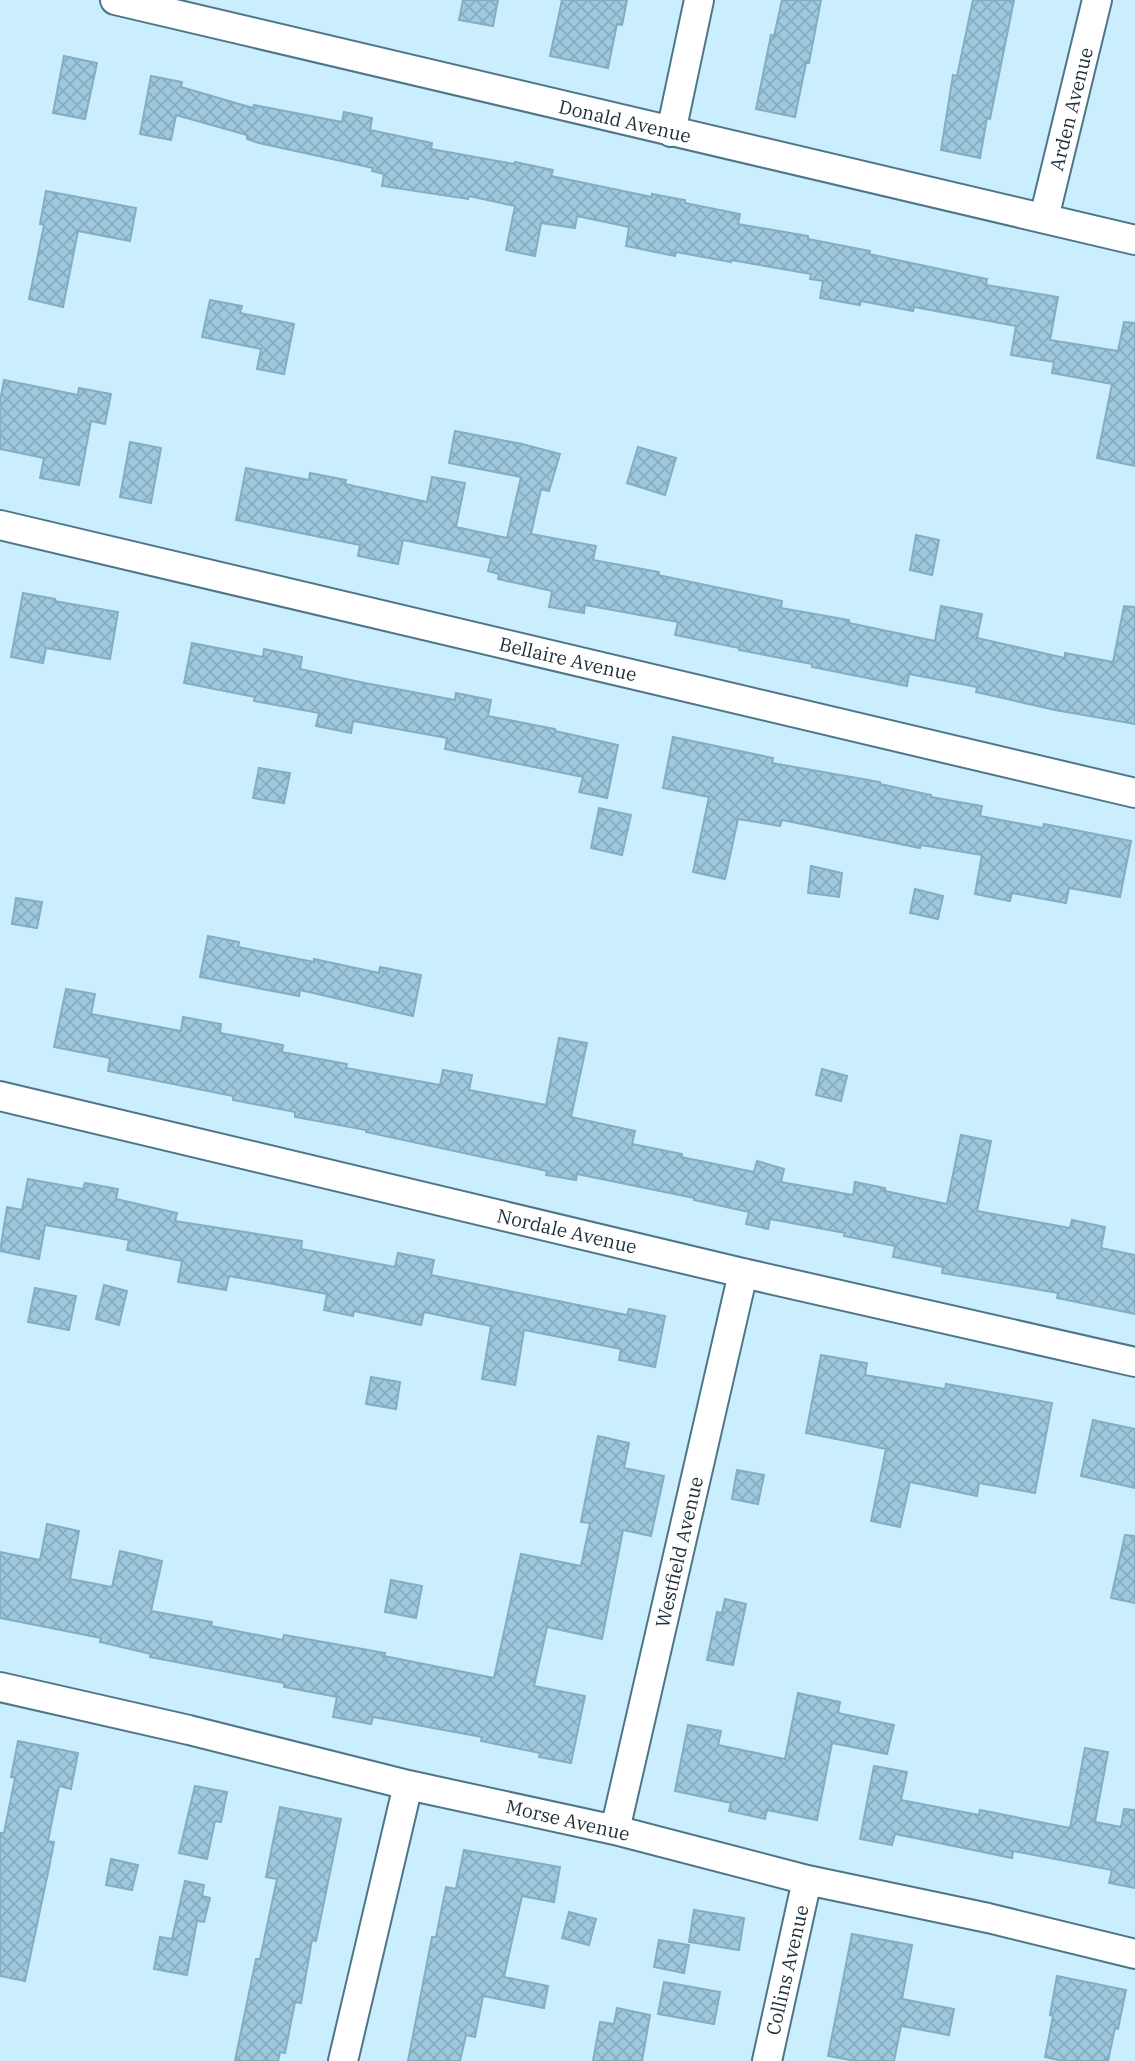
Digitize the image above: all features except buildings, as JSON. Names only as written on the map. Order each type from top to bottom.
[{"type":"street","name":"Donald Avenue","points":[[115,0],[1135,240]]},
{"type":"street","points":[[671,132],[699,0]]},
{"type":"street","name":"Arden Avenue","points":[[1044,218],[1097,0]]},
{"type":"street","name":"Bellaire Avenue","points":[[0,526],[1135,793]]},
{"type":"street","name":"Nordale Avenue","points":[[0,1096],[743,1273],[1135,1362]]},
{"type":"street","name":"Westfield Avenue","points":[[615,1830],[743,1273]]},
{"type":"street","name":"Morse Avenue","points":[[0,1687],[189,1730],[408,1785],[615,1830],[807,1880],[988,1917],[1135,1954]]},
{"type":"street","points":[[343,2061],[408,1785]]},
{"type":"street","name":"Collins Avenue","points":[[767,2061],[807,1880]]}]
